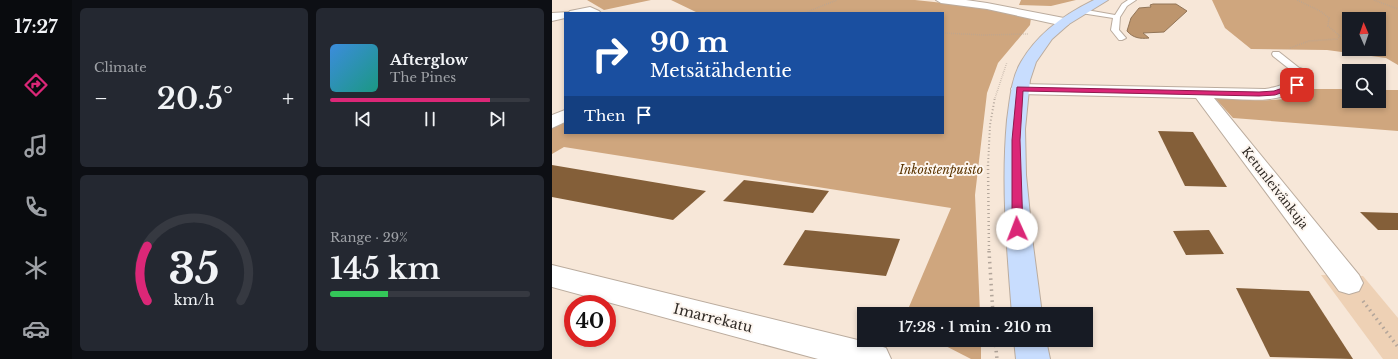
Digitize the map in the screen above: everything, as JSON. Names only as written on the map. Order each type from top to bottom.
[{"type":"street","points":[[941,0],[1073,17]]},
{"type":"street","points":[[1026,307],[1017,229],[1016,153],[1019,89],[1024,72],[1033,53],[1044,41],[1073,17],[1103,0]]},
{"type":"street","points":[[579,12],[590,10],[593,12]]},
{"type":"street","points":[[552,17],[564,15]]},
{"type":"street","points":[[1019,89],[1275,93],[1297,85],[1303,78],[1300,73]]},
{"type":"street","name":"Ketunleivänkuja","points":[[1201,93],[1349,283]]},
{"type":"street","points":[[552,122],[564,116]]},
{"type":"street","name":"Imarrekatu","points":[[552,276],[874,359]]},
{"type":"street","points":[[1031,347],[1033,359]]},
{"type":"lane","points":[[1122,38],[1115,30],[1117,17],[1124,5],[1132,0]]},
{"type":"lane","points":[[1073,17],[1117,17]]},
{"type":"lane","points":[[1276,54],[1300,73]]},
{"type":"path","points":[[807,12],[837,0]]},
{"type":"path","points":[[1276,54],[1309,41],[1337,39],[1340,36],[1328,26],[1329,18],[1320,11],[1297,0]]},
{"type":"path","points":[[1374,0],[1398,9]]},
{"type":"path","points":[[944,33],[983,35],[1013,33],[1031,34]]},
{"type":"path","points":[[1349,283],[1398,347]]},
{"type":"path","points":[[996,347],[997,359]]},
{"type":"shaded area","points":[[1176,4],[1187,11],[1164,32],[1143,33],[1149,38],[1134,37],[1127,31],[1131,18],[1139,8],[1151,7],[1150,5]]},
{"type":"shaded area","points":[[1321,275],[1363,276],[1398,318],[1398,359],[1383,359]]},
{"type":"green space","points":[[587,0],[651,0],[604,10]]},
{"type":"green space","name":"Inkoistenpuisto","points":[[671,0],[915,0],[972,6],[1031,18],[1030,25],[998,63],[987,93],[975,195],[980,307],[909,307],[951,208],[564,147],[552,154],[552,127],[564,121],[564,134],[944,134],[944,12],[696,12]]},
{"type":"green space","points":[[1021,0],[1076,0],[1051,6],[1019,5]]},
{"type":"green space","points":[[1212,0],[1398,0],[1398,65],[1386,58],[1371,56],[1386,56],[1386,12],[1342,12],[1342,52],[1327,50],[1251,49],[1225,28]]},
{"type":"green space","points":[[1310,89],[1342,89],[1342,108],[1386,108],[1386,90],[1398,90],[1398,131],[1233,118],[1215,98],[1278,100],[1301,94]]},
{"type":"green space","points":[[948,347],[981,347],[981,359],[971,359]]},
{"type":"building","points":[[1158,131],[1193,132],[1227,187],[1185,186]]},
{"type":"building","points":[[552,165],[706,191],[673,220],[552,197]]},
{"type":"building","points":[[744,180],[829,191],[813,213],[723,201]]},
{"type":"building","points":[[1360,212],[1398,213],[1398,230],[1378,230]]},
{"type":"building","points":[[805,230],[900,239],[886,276],[783,265]]},
{"type":"building","points":[[1209,230],[1224,254],[1186,255],[1173,231]]},
{"type":"building","points":[[1236,288],[1309,291],[1353,359],[1270,357]]},
{"type":"route","points":[[1017,229],[1015,172],[1019,89],[1259,94],[1275,93],[1297,85]]}]
